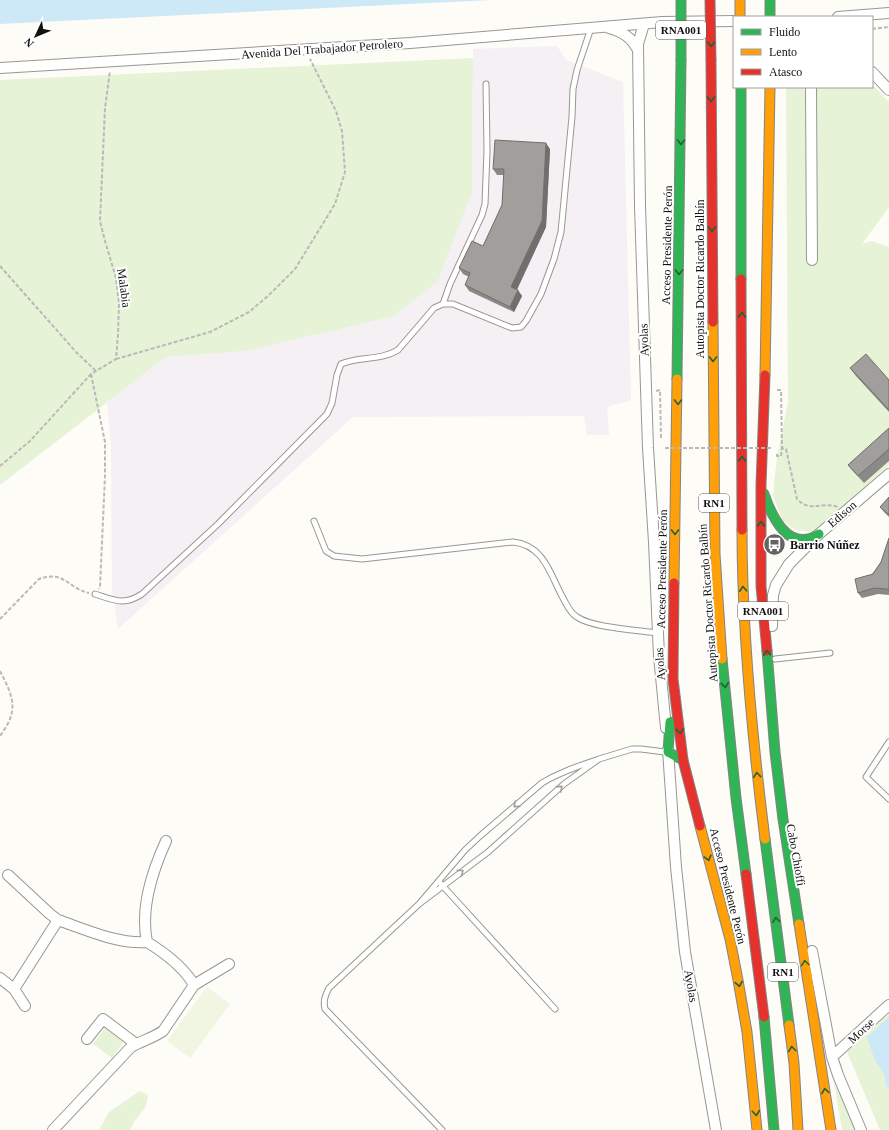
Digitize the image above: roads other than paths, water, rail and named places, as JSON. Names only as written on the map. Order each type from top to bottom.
[{"type":"highway","name":"Acceso Presidente Perón","points":[[681,0],[682,61],[673,679],[683,760],[730,939],[738,980],[747,1032],[757,1130]]},
{"type":"highway","name":"Autopista Doctor Ricardo Balbín","points":[[710,0],[715,554],[723,667],[737,806],[762,997],[774,1130]]},
{"type":"highway","points":[[740,0],[740,16]]},
{"type":"highway","points":[[770,0],[770,16]]},
{"type":"highway","name":"RN1","points":[[741,88],[742,585],[749,698],[762,814],[794,1063],[798,1130]]},
{"type":"highway","name":"RNA001","points":[[770,88],[765,374],[761,485],[761,586],[775,752],[831,1128]]},
{"type":"highway","points":[[761,485],[774,519],[786,533],[795,538],[809,540],[820,534]]},
{"type":"highway","points":[[673,679],[668,752],[683,760]]},
{"type":"street","points":[[851,16],[889,13]]},
{"type":"street","name":"Avenida Del Trabajador Petrolero","points":[[0,68],[410,43],[606,26],[733,21]]},
{"type":"street","name":"Ayolas","points":[[644,24],[639,40],[638,50],[640,206],[646,402],[658,633],[676,868],[685,952],[716,1130]]},
{"type":"street","points":[[606,26],[627,35],[634,42],[638,50]]},
{"type":"street","points":[[873,73],[889,90]]},
{"type":"street","points":[[811,88],[812,260]]},
{"type":"street","name":"Edison","points":[[782,574],[788,564],[820,534],[889,474]]},
{"type":"street","name":"Cabo Chioffi","points":[[782,574],[773,596],[772,628],[785,788],[822,1010],[832,1058],[861,1130]]},
{"type":"street","points":[[147,942],[144,918],[156,863],[166,841]]},
{"type":"street","points":[[8,875],[58,920],[117,940],[135,943],[147,942],[175,961],[194,985]]},
{"type":"street","points":[[14,989],[58,920]]},
{"type":"street","points":[[53,1130],[131,1047],[156,1036],[163,1031],[194,985],[229,964]]},
{"type":"street","points":[[0,978],[14,989],[25,1006]]},
{"type":"street","name":"Morse","points":[[832,1058],[889,1005]]},
{"type":"street","points":[[87,1039],[103,1019],[136,1044]]},
{"type":"lane","points":[[95,594],[124,602],[132,600],[142,594],[218,524],[327,414],[332,403],[337,375],[341,364],[348,361],[390,355],[398,350],[434,308],[443,304],[454,304],[512,328],[520,327],[526,321],[541,294],[562,232],[573,89],[577,70],[591,28]]},
{"type":"lane","points":[[443,304],[450,284],[482,215],[485,204],[487,151],[486,84]]},
{"type":"lane","points":[[314,521],[326,551],[334,556],[362,559],[513,542],[521,543],[532,547],[541,555],[569,610],[577,617],[590,624],[658,633]]},
{"type":"lane","points":[[775,659],[830,653]]},
{"type":"lane","points":[[889,742],[866,777],[889,799]]},
{"type":"lane","points":[[442,1130],[325,1009],[324,996],[329,988],[418,904],[465,850],[542,784],[552,777],[571,768],[632,749],[668,752]]},
{"type":"lane","points":[[418,904],[488,852],[564,784],[599,759]]},
{"type":"lane","points":[[438,881],[555,1009]]},
{"type":"water","points":[[0,0],[491,0],[0,24]]},
{"type":"water","points":[[889,1017],[889,1088],[886,1086],[884,1073],[875,1061],[867,1037]]},
{"type":"place","name":"Barrio Núñez","points":[[775,545]]}]
